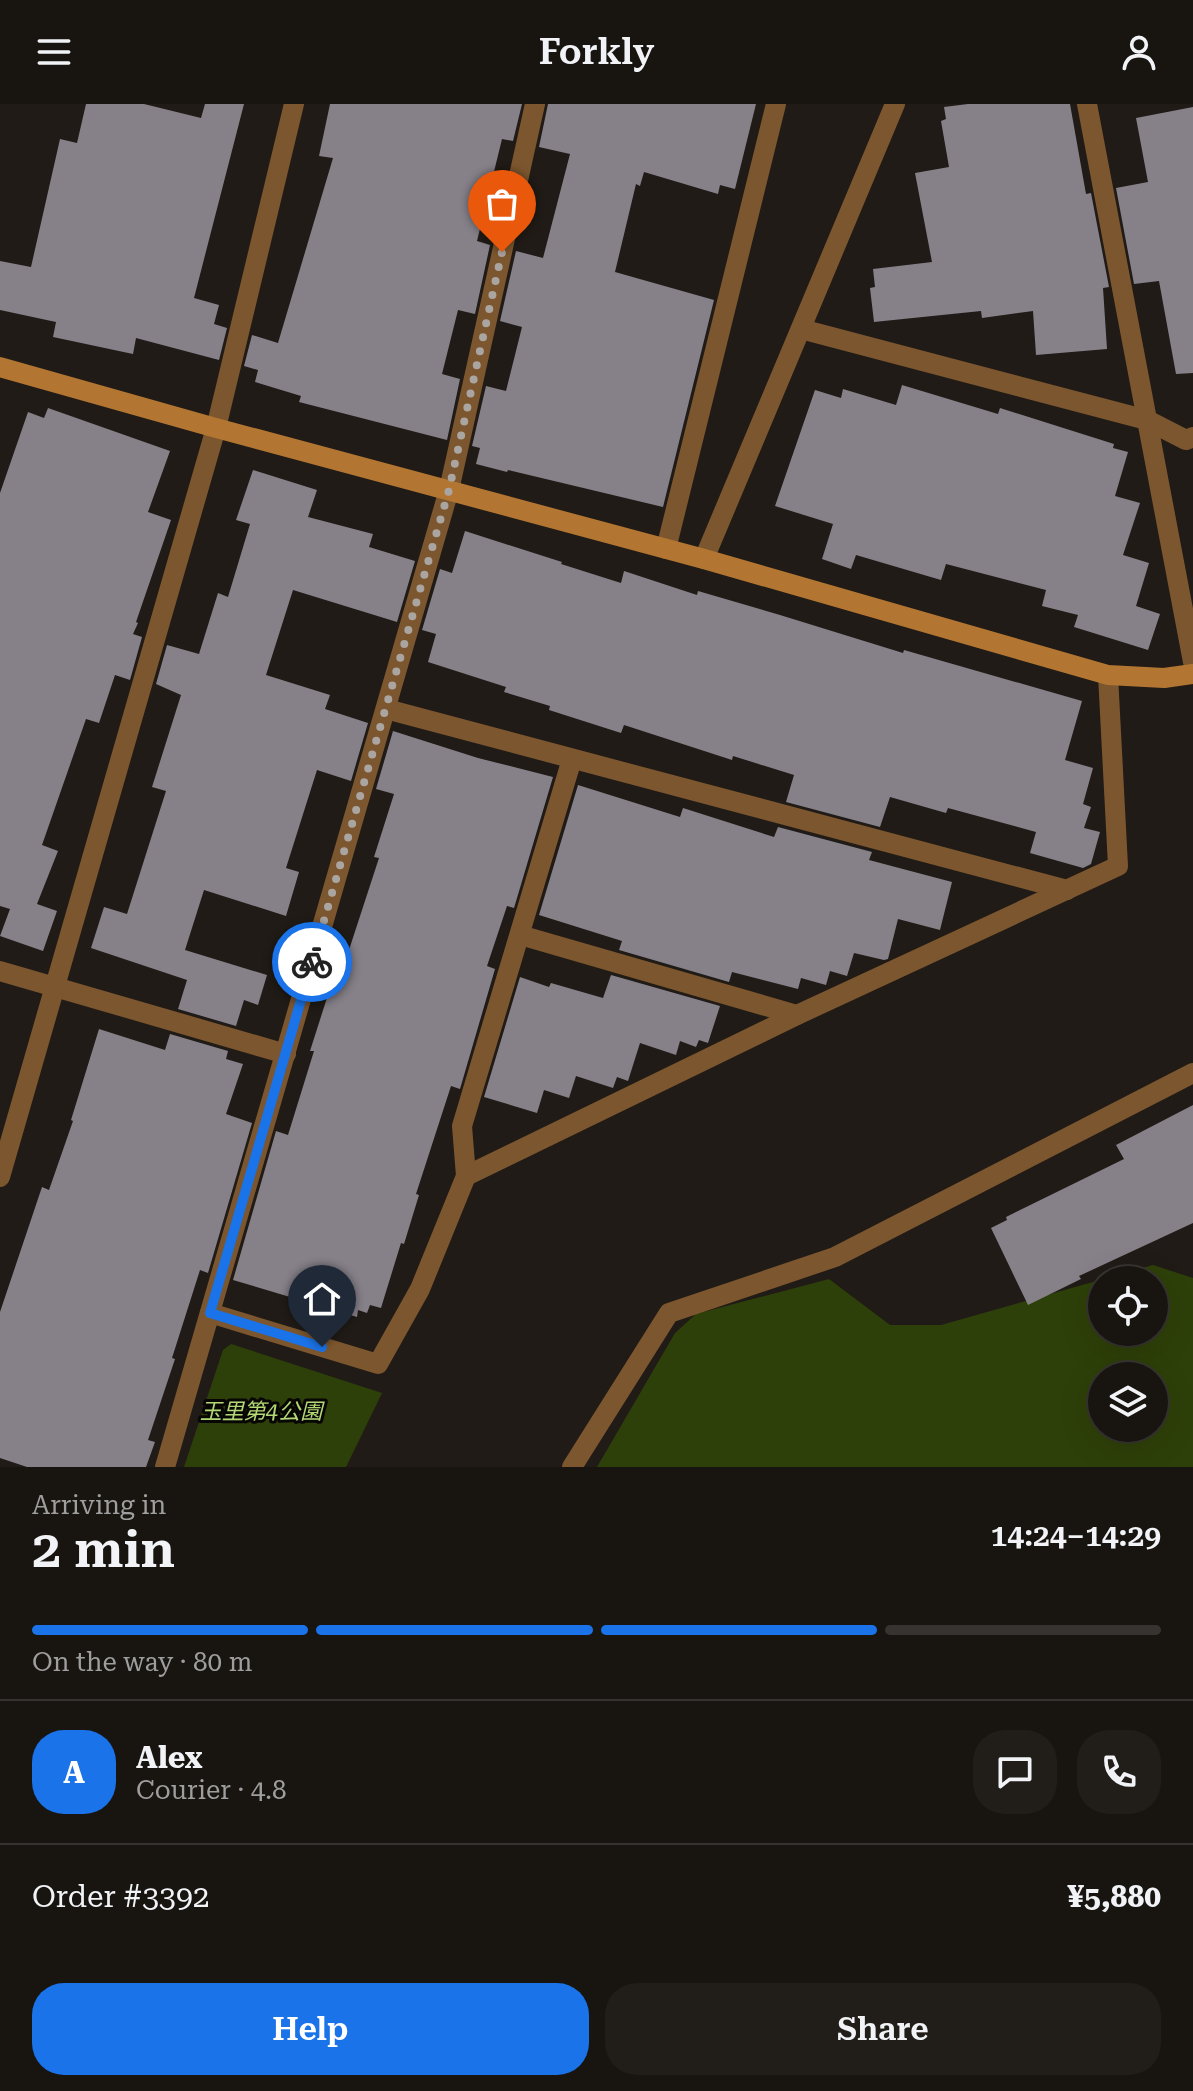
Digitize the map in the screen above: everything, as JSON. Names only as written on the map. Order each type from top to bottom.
[{"type":"street","points":[[0,1177],[216,428],[294,104]]},
{"type":"street","points":[[165,1467],[449,490],[535,104]]},
{"type":"street","points":[[666,549],[776,104]]},
{"type":"street","points":[[704,559],[895,104]]},
{"type":"street","points":[[1087,104],[1193,662]]},
{"type":"street","points":[[801,329],[1147,420],[1186,440],[1193,437]]},
{"type":"street","points":[[0,367],[704,559],[1108,675],[1164,678],[1193,674]]},
{"type":"street","points":[[466,1176],[797,1015],[1118,866],[1108,675]]},
{"type":"street","points":[[386,709],[1067,890]]},
{"type":"street","points":[[210,1313],[378,1364],[420,1289],[466,1176],[462,1126],[572,759]]},
{"type":"street","points":[[520,935],[797,1015]]},
{"type":"street","points":[[0,971],[286,1054]]},
{"type":"street","points":[[572,1467],[669,1313],[835,1257],[1193,1073]]},
{"type":"green space","points":[[1168,1270],[1193,1278],[1193,1467],[597,1467],[675,1333],[696,1314],[829,1279],[890,1325],[941,1325],[1088,1283],[1088,1346],[1168,1346]]},
{"type":"green space","name":"玉里第4公園","points":[[231,1344],[382,1393],[346,1467],[184,1467],[223,1350]]},
{"type":"building","points":[[86,104],[144,104],[201,118],[205,104],[244,104],[194,298],[219,305],[214,324],[227,328],[219,360],[136,338],[133,354],[53,337],[56,322],[0,310],[0,261],[31,267],[60,139],[77,143]]},
{"type":"building","points":[[330,104],[522,104],[513,141],[502,139],[477,241],[490,245],[475,314],[458,310],[442,374],[460,379],[447,440],[299,402],[301,396],[255,382],[258,370],[244,366],[252,335],[278,343],[333,158],[319,156]]},
{"type":"building","points":[[548,104],[756,104],[735,189],[720,185],[718,194],[644,172],[640,186],[636,184],[615,272],[714,300],[663,507],[476,464],[480,448],[472,446],[486,386],[506,391],[522,327],[500,321],[516,251],[543,258],[570,154],[539,147]]},
{"type":"building","points":[[968,104],[1070,104],[1086,194],[1091,193],[1109,287],[1103,288],[1107,349],[1036,355],[1033,311],[982,318],[981,311],[874,322],[870,288],[875,287],[873,269],[932,262],[915,173],[949,167],[941,121],[946,119],[944,107]]},
{"type":"building","points":[[1193,107],[1193,373],[1176,374],[1159,281],[1134,284],[1116,188],[1148,182],[1136,118]]},
{"type":"building","points":[[902,385],[998,414],[1000,408],[1114,444],[1113,448],[1128,452],[1115,496],[1140,503],[1123,555],[1149,563],[1136,606],[1160,614],[1148,650],[1074,627],[1078,615],[1042,606],[1046,590],[946,564],[941,580],[856,555],[851,569],[822,559],[833,524],[775,506],[815,390],[841,398],[843,389],[896,405]]},
{"type":"building","points":[[48,408],[170,451],[148,512],[171,520],[136,622],[133,634],[142,637],[130,680],[115,675],[99,723],[86,719],[42,845],[58,851],[37,904],[57,911],[43,951],[0,936],[10,909],[0,906],[0,493],[28,412],[44,418]]},
{"type":"building","points":[[253,470],[317,490],[308,517],[373,534],[369,547],[415,561],[397,622],[293,590],[266,675],[330,695],[325,709],[368,723],[351,781],[317,770],[286,868],[299,872],[286,916],[204,890],[185,950],[267,975],[258,1005],[244,1000],[236,1026],[178,1009],[187,980],[91,948],[104,907],[127,914],[166,791],[152,787],[181,695],[156,684],[167,645],[199,654],[218,593],[228,597],[250,524],[236,520]]},
{"type":"building","points":[[465,531],[621,583],[624,571],[697,595],[698,591],[903,653],[904,650],[1082,701],[1065,760],[1093,768],[1083,804],[1091,807],[1084,828],[1100,832],[1091,864],[1083,868],[1030,853],[1036,832],[948,808],[946,813],[890,797],[880,827],[786,802],[794,775],[733,756],[732,760],[624,725],[621,733],[504,692],[506,687],[428,662],[436,634],[422,630],[440,569],[452,573]]},
{"type":"building","points":[[393,731],[478,758],[553,777],[514,908],[507,906],[487,966],[495,969],[460,1089],[451,1086],[416,1194],[419,1195],[404,1244],[401,1243],[381,1308],[370,1305],[367,1313],[358,1310],[357,1317],[233,1280],[276,1131],[288,1135],[314,1051],[310,1051],[341,954],[347,956],[379,858],[374,857],[394,794],[376,789]]},
{"type":"building","points":[[578,785],[680,817],[683,808],[774,837],[778,827],[872,852],[869,860],[952,882],[940,930],[898,919],[888,959],[854,953],[847,976],[830,971],[826,985],[801,978],[798,989],[732,972],[729,982],[619,950],[622,941],[539,915]]},
{"type":"building","points":[[611,975],[720,1006],[708,1043],[699,1040],[696,1047],[680,1041],[676,1055],[640,1043],[628,1081],[617,1077],[613,1088],[576,1076],[569,1098],[544,1090],[537,1113],[484,1097],[520,977],[549,987],[551,983],[603,998]]},
{"type":"building","points":[[99,1029],[165,1050],[170,1034],[228,1051],[226,1059],[243,1064],[226,1114],[252,1123],[208,1273],[200,1270],[172,1358],[175,1359],[148,1440],[155,1442],[146,1467],[27,1467],[0,1458],[0,1312],[42,1187],[49,1190],[73,1121]]},
{"type":"building","points":[[1193,1105],[1193,1223],[1101,1266],[1088,1266],[1088,1272],[1079,1276],[1081,1279],[1028,1305],[991,1228],[1007,1220],[1006,1217],[1124,1159],[1116,1145]]},
{"type":"way so far","points":[[312,962],[449,490],[502,252]]},
{"type":"route","points":[[312,962],[210,1313],[322,1347]]}]
